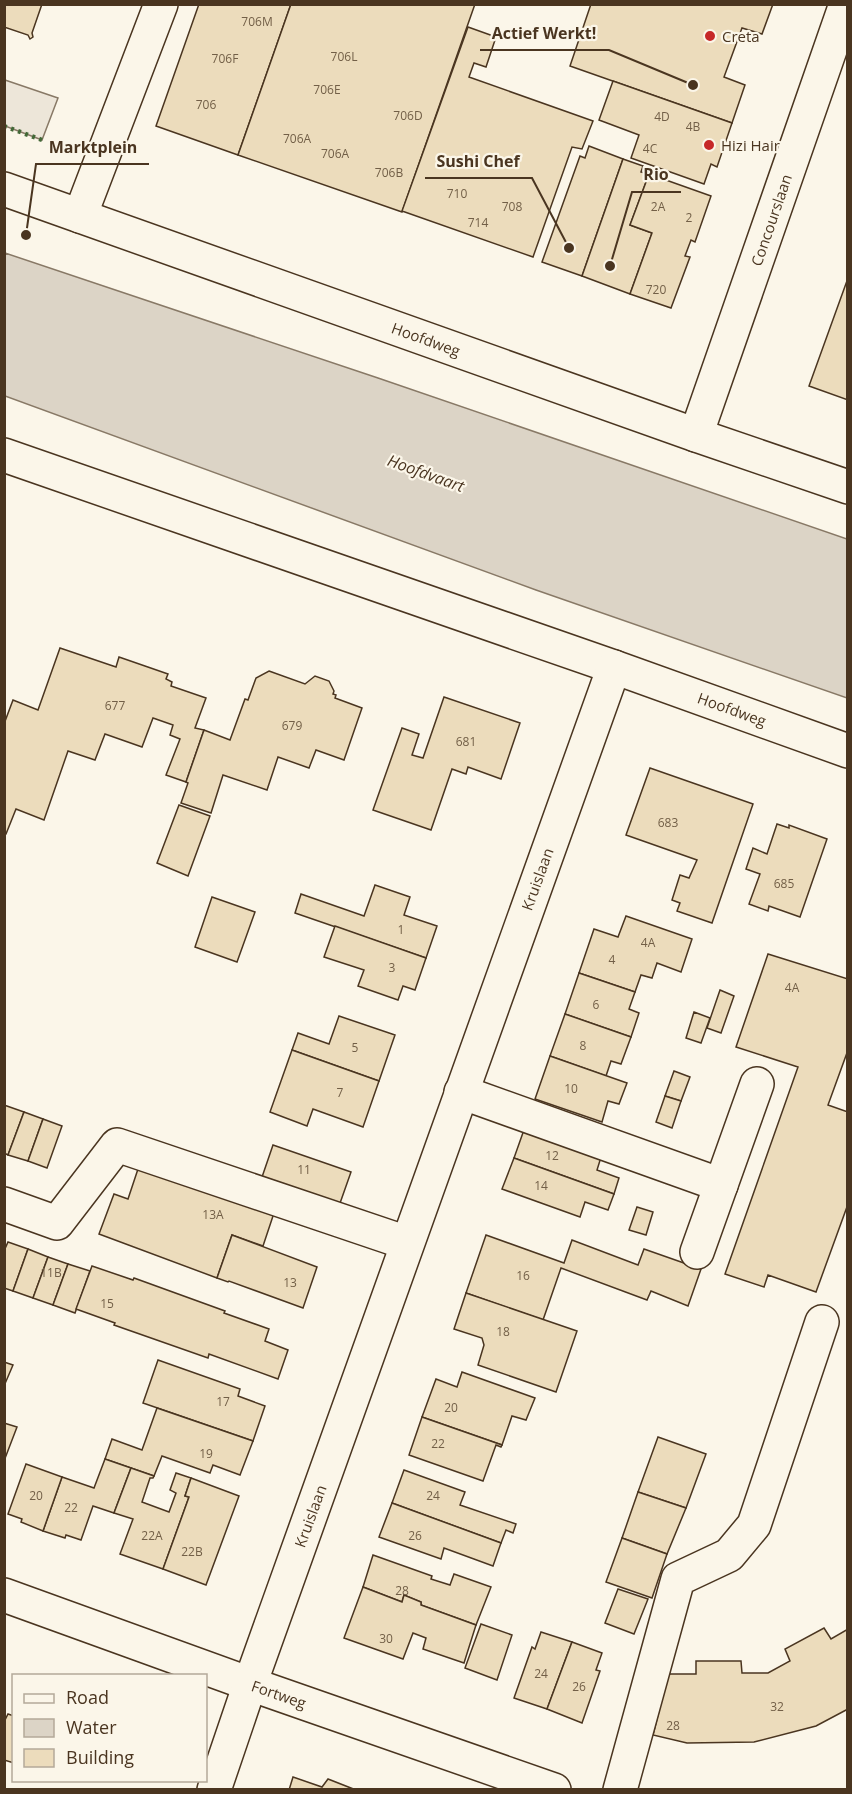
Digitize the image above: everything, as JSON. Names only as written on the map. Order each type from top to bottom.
[{"type":"street","points":[[80,216],[161,4]]},
{"type":"street","name":"Concourslaan","points":[[696,435],[846,4]]},
{"type":"street","name":"Hoofdweg","points":[[4,189],[848,487]]},
{"type":"street","name":"Hoofdweg","points":[[4,455],[614,667],[848,751]]},
{"type":"street","name":"Kruislaan","points":[[214,1790],[614,667]]},
{"type":"street","points":[[697,1252],[757,1084]]},
{"type":"street","points":[[461,1092],[721,1185]]},
{"type":"street","points":[[4,1204],[57,1223],[117,1145],[407,1243]]},
{"type":"street","points":[[620,1790],[678,1579],[729,1555],[754,1525],[822,1322]]},
{"type":"street","name":"Fortweg","points":[[4,1595],[554,1790]]},
{"type":"shaded area","points":[[5,80],[58,98],[42,140],[5,126]]},
{"type":"water","name":"Hoofdvaart","points":[[5,253],[847,539],[847,698],[536,590],[5,396]]},
{"type":"building","points":[[4,4],[42,4],[32,33],[33,37],[30,39],[28,35],[4,27]]},
{"type":"building","points":[[199,4],[291,4],[238,155],[156,126]]},
{"type":"building","points":[[291,4],[475,4],[402,212],[238,155]]},
{"type":"building","points":[[591,4],[773,4],[762,34],[742,28],[724,77],[745,85],[732,123],[570,66]]},
{"type":"building","points":[[468,27],[496,37],[486,67],[474,63],[469,77],[593,121],[582,149],[572,147],[533,257],[402,211]]},
{"type":"building","points":[[613,81],[732,123],[717,167],[711,164],[704,184],[631,158],[639,135],[599,120]]},
{"type":"building","points":[[589,146],[623,159],[582,276],[542,262],[580,156],[585,158]]},
{"type":"building","points":[[623,159],[643,166],[641,172],[649,174],[630,225],[652,233],[630,294],[582,276]]},
{"type":"building","points":[[649,174],[711,196],[695,242],[691,240],[685,256],[690,257],[671,308],[630,294],[652,233],[630,225]]},
{"type":"building","points":[[848,278],[848,400],[809,386]]},
{"type":"building","points":[[60,648],[116,667],[119,657],[168,674],[166,679],[172,682],[171,686],[206,698],[195,728],[204,730],[186,782],[166,775],[180,739],[170,735],[173,725],[153,718],[142,747],[105,734],[95,760],[68,751],[44,820],[16,809],[6,834],[4,834],[4,724],[13,700],[38,710]]},
{"type":"building","points":[[269,671],[305,684],[315,676],[329,681],[334,691],[333,694],[336,695],[335,698],[362,708],[344,760],[316,750],[309,768],[278,757],[267,790],[223,775],[211,813],[181,803],[204,730],[230,740],[245,699],[248,700],[256,678]]},
{"type":"building","points":[[444,697],[520,723],[501,779],[468,767],[466,774],[452,769],[431,830],[373,810],[402,728],[419,734],[412,755],[423,758]]},
{"type":"building","points":[[650,768],[753,804],[712,923],[677,911],[680,903],[672,900],[680,875],[689,878],[697,860],[626,835]]},
{"type":"building","points":[[179,805],[210,816],[188,876],[157,863]]},
{"type":"building","points":[[777,824],[789,828],[789,825],[827,839],[800,917],[769,906],[768,911],[749,904],[760,874],[746,869],[753,848],[767,854]]},
{"type":"building","points":[[375,885],[410,897],[404,915],[437,926],[426,958],[295,913],[301,894],[364,916]]},
{"type":"building","points":[[212,897],[255,912],[237,962],[195,947]]},
{"type":"building","points":[[626,916],[692,939],[681,972],[657,963],[652,978],[641,975],[635,992],[579,973],[594,929],[618,937]]},
{"type":"building","points":[[335,926],[426,958],[415,990],[403,986],[398,1000],[358,986],[364,970],[324,957]]},
{"type":"building","points":[[768,954],[848,979],[848,1050],[828,1105],[848,1112],[848,1204],[816,1292],[768,1275],[764,1287],[725,1274],[798,1067],[736,1047]]},
{"type":"building","points":[[579,973],[635,992],[629,1009],[639,1013],[631,1037],[565,1014]]},
{"type":"building","points":[[720,990],[734,996],[721,1033],[707,1028]]},
{"type":"building","points":[[694,1012],[710,1018],[701,1043],[686,1038]]},
{"type":"building","points":[[565,1014],[631,1037],[621,1064],[611,1061],[606,1076],[550,1056]]},
{"type":"building","points":[[339,1016],[395,1035],[379,1081],[292,1050],[298,1033],[329,1044]]},
{"type":"building","points":[[292,1050],[379,1081],[363,1127],[313,1109],[307,1126],[270,1112]]},
{"type":"building","points":[[550,1056],[627,1083],[619,1104],[608,1101],[602,1122],[535,1099]]},
{"type":"building","points":[[674,1071],[690,1077],[681,1101],[665,1096]]},
{"type":"building","points":[[665,1096],[681,1101],[672,1128],[656,1122]]},
{"type":"building","points":[[4,1105],[24,1112],[8,1155],[4,1153]]},
{"type":"building","points":[[24,1112],[43,1119],[28,1161],[8,1155]]},
{"type":"building","points":[[43,1119],[62,1126],[47,1168],[28,1161]]},
{"type":"building","points":[[525,1127],[602,1154],[597,1170],[619,1178],[614,1194],[514,1158]]},
{"type":"building","points":[[273,1145],[351,1172],[339,1206],[261,1180]]},
{"type":"building","points":[[514,1158],[614,1194],[608,1210],[585,1202],[580,1217],[502,1189]]},
{"type":"building","points":[[140,1163],[275,1210],[263,1246],[232,1235],[217,1278],[99,1234],[114,1194],[128,1199]]},
{"type":"building","points":[[637,1207],[653,1212],[646,1235],[629,1230]]},
{"type":"building","points":[[232,1235],[317,1267],[303,1308],[217,1278]]},
{"type":"building","points":[[486,1235],[564,1263],[572,1240],[638,1265],[644,1249],[701,1269],[688,1306],[651,1291],[647,1300],[561,1268],[543,1320],[466,1293]]},
{"type":"building","points":[[8,1242],[28,1249],[13,1291],[4,1288],[4,1251]]},
{"type":"building","points":[[28,1249],[48,1257],[33,1298],[13,1291]]},
{"type":"building","points":[[48,1257],[68,1264],[53,1305],[33,1298]]},
{"type":"building","points":[[68,1264],[90,1271],[75,1313],[53,1305]]},
{"type":"building","points":[[92,1266],[133,1280],[134,1278],[269,1329],[265,1341],[288,1350],[278,1379],[209,1354],[208,1358],[76,1309]]},
{"type":"building","points":[[466,1293],[577,1331],[556,1392],[478,1365],[484,1345],[482,1338],[454,1329]]},
{"type":"building","points":[[158,1360],[240,1389],[238,1396],[265,1406],[253,1441],[143,1403]]},
{"type":"building","points":[[4,1362],[13,1365],[4,1386]]},
{"type":"building","points":[[462,1372],[535,1398],[526,1420],[512,1416],[502,1445],[422,1417],[436,1379],[457,1387]]},
{"type":"building","points":[[157,1408],[253,1441],[240,1475],[213,1465],[210,1473],[162,1456],[154,1476],[105,1459],[112,1439],[142,1450]]},
{"type":"building","points":[[422,1417],[502,1445],[501,1447],[496,1445],[483,1481],[409,1455]]},
{"type":"building","points":[[4,1423],[17,1427],[4,1461]]},
{"type":"building","points":[[658,1437],[706,1454],[686,1508],[638,1492]]},
{"type":"building","points":[[105,1459],[131,1468],[114,1513],[93,1506],[81,1540],[43,1531],[62,1477],[94,1488]]},
{"type":"building","points":[[26,1464],[62,1477],[43,1531],[8,1514]]},
{"type":"building","points":[[131,1468],[154,1476],[150,1478],[142,1502],[169,1512],[176,1493],[170,1490],[176,1473],[191,1478],[185,1496],[189,1497],[163,1569],[120,1554],[133,1519],[114,1513]]},
{"type":"building","points":[[404,1470],[465,1492],[460,1505],[516,1524],[513,1533],[506,1530],[501,1543],[392,1503]]},
{"type":"building","points":[[191,1478],[239,1496],[206,1585],[163,1569],[189,1497],[185,1496]]},
{"type":"building","points":[[638,1492],[686,1508],[667,1554],[622,1538]]},
{"type":"building","points":[[392,1503],[501,1543],[493,1566],[444,1548],[441,1559],[379,1537]]},
{"type":"building","points":[[622,1538],[667,1554],[652,1598],[606,1582]]},
{"type":"building","points":[[373,1555],[432,1576],[431,1579],[450,1585],[454,1574],[491,1587],[476,1625],[421,1605],[421,1602],[404,1595],[402,1602],[363,1587]]},
{"type":"building","points":[[363,1587],[402,1602],[404,1595],[421,1602],[421,1605],[476,1625],[464,1663],[423,1649],[426,1638],[413,1633],[403,1659],[344,1638]]},
{"type":"building","points":[[618,1589],[648,1599],[634,1634],[605,1623]]},
{"type":"building","points":[[481,1624],[512,1635],[497,1680],[465,1668]]},
{"type":"building","points":[[824,1628],[831,1639],[848,1629],[848,1709],[816,1726],[754,1742],[687,1743],[653,1735],[668,1674],[696,1674],[696,1661],[741,1661],[742,1673],[768,1673],[790,1661],[785,1649]]},
{"type":"building","points":[[541,1632],[572,1642],[547,1709],[514,1698],[532,1647],[535,1649]]},
{"type":"building","points":[[572,1642],[602,1653],[596,1670],[600,1671],[582,1723],[547,1709]]},
{"type":"building","points":[[8,1714],[12,1715],[12,1762],[4,1760],[4,1722]]},
{"type":"building","points":[[293,1777],[322,1787],[328,1779],[356,1790],[289,1790]]},
{"type":"hedge","points":[[4,126],[42,140]]},
{"type":"place","name":"Creta","points":[[710,36]]},
{"type":"place","name":"Actief Werkt!","points":[[693,85]]},
{"type":"place","name":"Hizi Hair","points":[[709,145]]},
{"type":"place","name":"Marktplein","points":[[26,235]]},
{"type":"place","name":"Sushi Chef","points":[[569,248]]},
{"type":"place","name":"Rio","points":[[610,266]]}]
